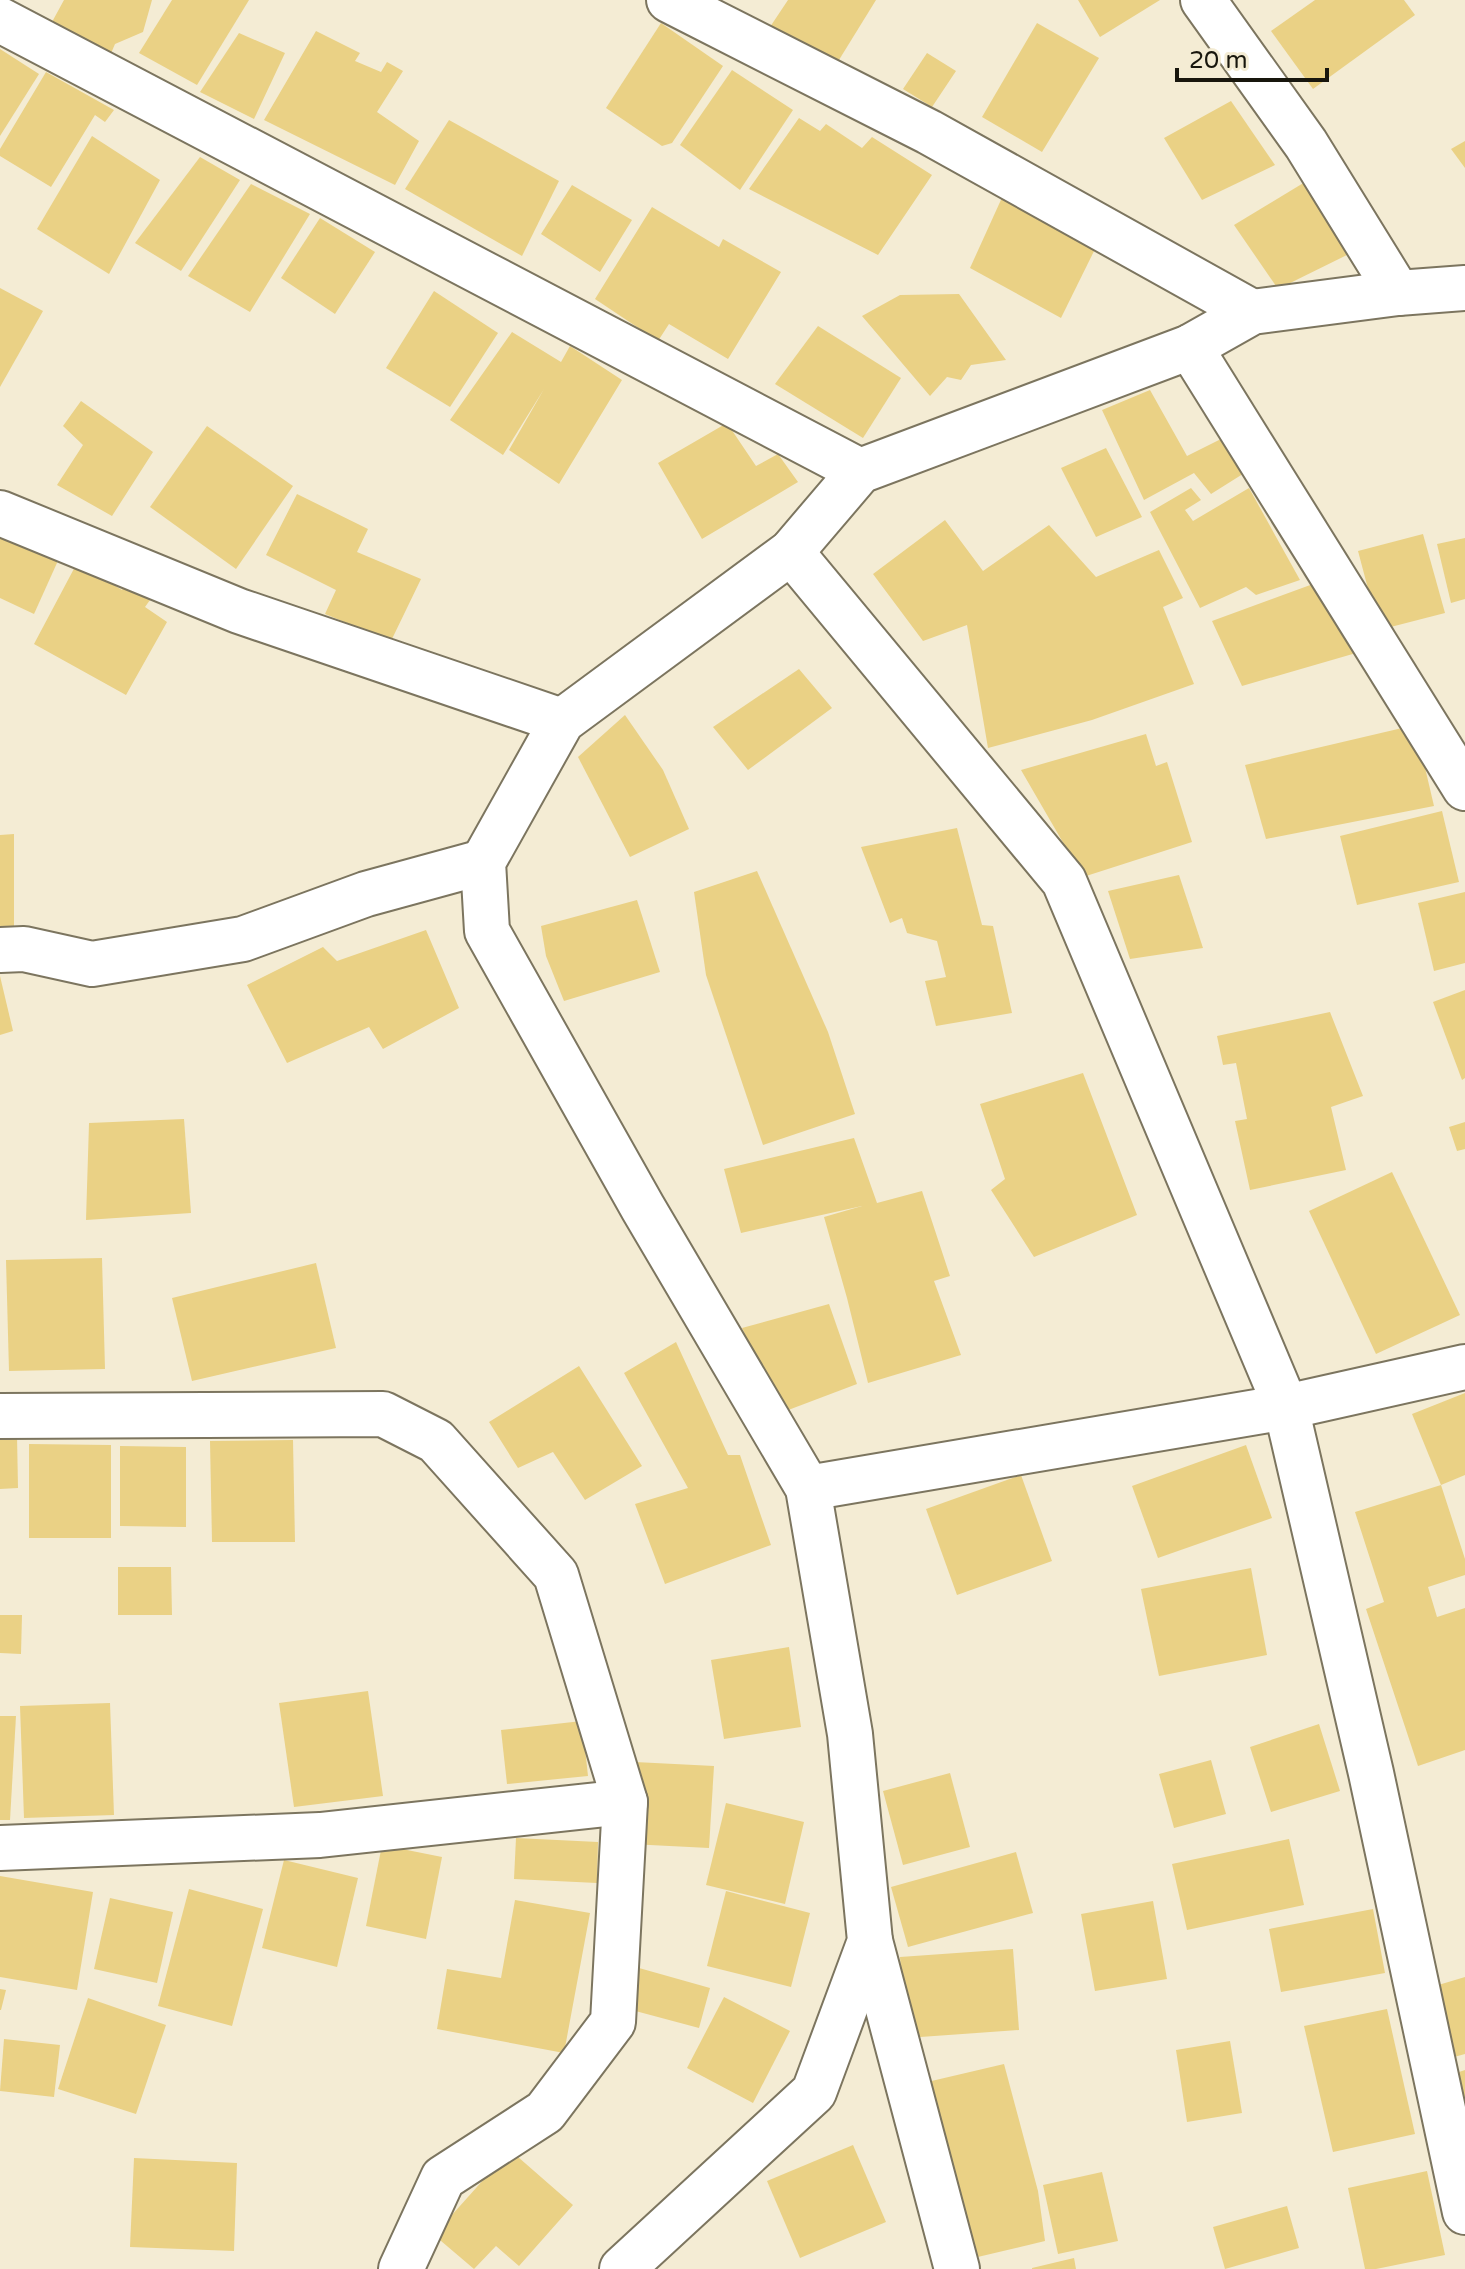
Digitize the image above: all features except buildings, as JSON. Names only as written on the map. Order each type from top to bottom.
[{"type":"street","points":[[669,0],[929,132],[1252,312]]},
{"type":"street","points":[[1203,0],[1306,144],[1398,293]]},
{"type":"street","points":[[0,20],[860,471]]},
{"type":"street","points":[[957,2269],[870,1941],[850,1734],[808,1488],[643,1208],[487,931],[483,862],[562,721],[791,552],[860,471],[1190,347],[1252,312],[1398,293],[1465,288]]},
{"type":"street","points":[[1190,347],[1465,788]]},
{"type":"street","points":[[0,513],[239,611],[562,721]]},
{"type":"street","points":[[791,552],[1064,881],[1286,1407],[1375,1788],[1465,2212]]},
{"type":"street","points":[[0,950],[24,949],[92,964],[243,939],[366,894],[483,862]]},
{"type":"street","points":[[808,1488],[1286,1407],[1465,1367]]},
{"type":"street","points":[[0,1416],[383,1414],[436,1441],[556,1575],[625,1802],[613,2022],[545,2112],[443,2178],[401,2269]]},
{"type":"street","points":[[0,1848],[320,1835],[625,1802]]},
{"type":"street","points":[[622,2269],[814,2092],[870,1941]]}]
